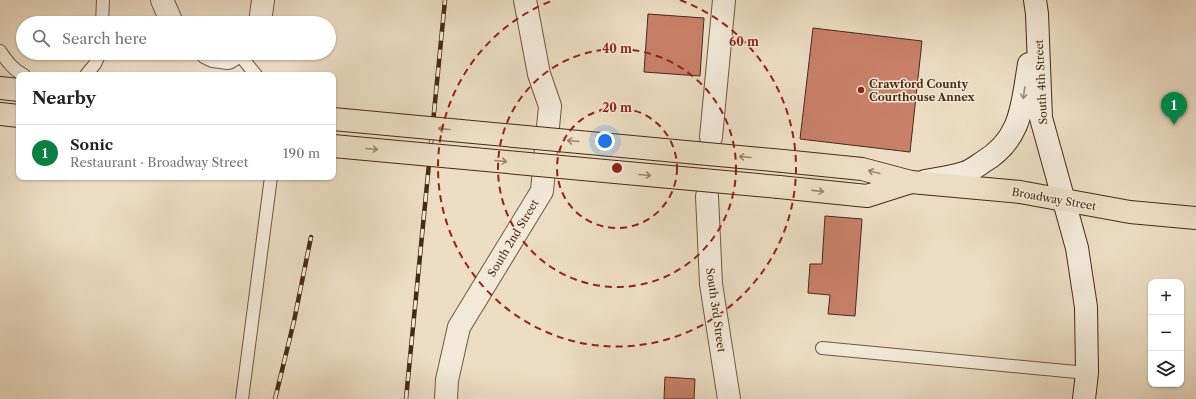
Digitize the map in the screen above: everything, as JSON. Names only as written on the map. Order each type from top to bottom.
[{"type":"main road","points":[[0,88],[16,90]]},
{"type":"main road","points":[[0,114],[16,116]]},
{"type":"main road","name":"Broadway Street","points":[[336,119],[862,169],[914,182],[1020,192],[1130,212],[1196,218]]},
{"type":"main road","name":"Broadway Street","points":[[336,146],[867,196],[914,182]]},
{"type":"street","points":[[162,0],[169,16]]},
{"type":"street","points":[[261,16],[263,0]]},
{"type":"street","name":"South 2nd Street","points":[[446,399],[447,380],[459,327],[542,191],[550,106],[539,74],[525,0]]},
{"type":"street","points":[[711,137],[724,0]]},
{"type":"street","points":[[914,182],[965,173],[991,157],[1006,145],[1016,128],[1022,109],[1036,7]]},
{"type":"street","name":"South 4th Street","points":[[1036,7],[1041,118],[1077,248],[1086,307],[1087,373],[1084,399]]},
{"type":"street","name":"South 3rd Street","points":[[707,196],[711,284],[729,399]]},
{"type":"lane","points":[[102,16],[103,0]]},
{"type":"lane","points":[[0,51],[17,72]]},
{"type":"lane","points":[[88,72],[97,60]]},
{"type":"lane","points":[[243,60],[253,72]]},
{"type":"lane","points":[[242,399],[271,180]]},
{"type":"lane","points":[[822,348],[1087,373]]},
{"type":"building","points":[[648,14],[704,18],[700,76],[644,72]]},
{"type":"building","name":"Crawford County Courthouse Annex","points":[[813,28],[922,41],[910,152],[800,139]]},
{"type":"building","points":[[825,216],[862,219],[855,316],[828,314],[830,295],[808,293],[810,264],[822,264]]},
{"type":"building","points":[[665,377],[695,379],[694,399],[664,399]]},
{"type":"railway","points":[[406,399],[445,0]]},
{"type":"railway","points":[[275,399],[294,321],[311,237]]},
{"type":"place","name":"Crawford County Courthouse Annex","points":[[861,90]]},
{"type":"place","name":"Sonic","points":[[1174,125]]}]
